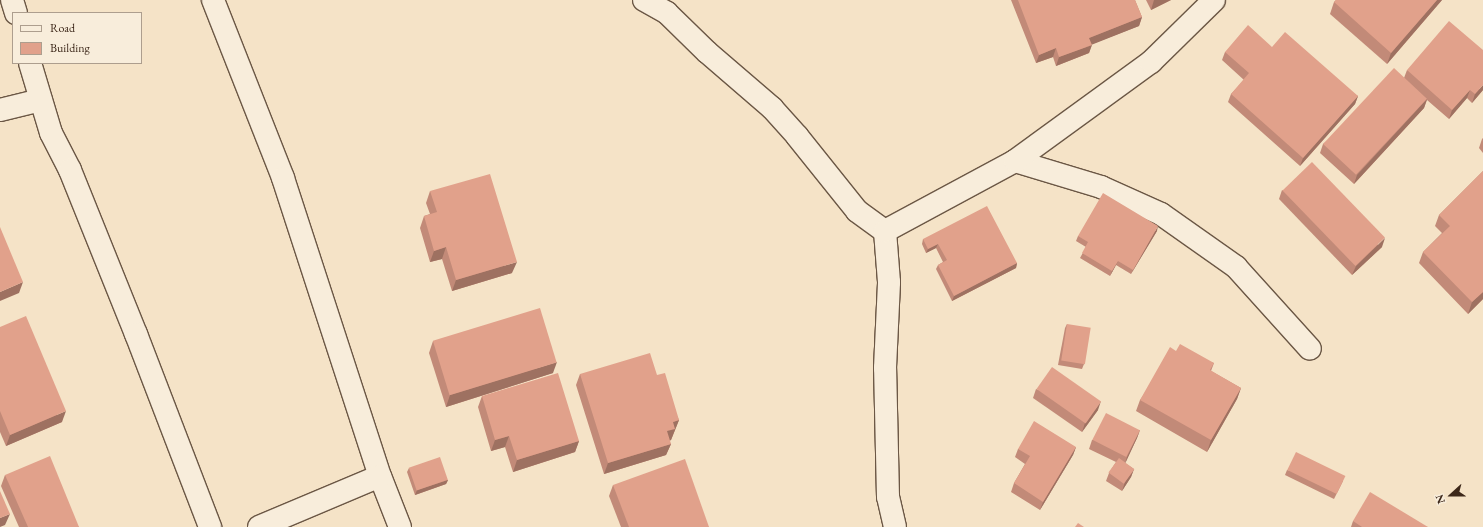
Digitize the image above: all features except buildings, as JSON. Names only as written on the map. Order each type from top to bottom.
[{"type":"street","points":[[12,0],[16,12]]},
{"type":"street","points":[[213,0],[283,178],[380,476],[400,527]]},
{"type":"street","points":[[644,0],[667,13],[707,52],[772,108],[797,136],[857,211],[885,231],[889,282],[885,368],[888,497],[895,527]]},
{"type":"street","points":[[885,231],[1015,161],[1151,62],[1214,0]]},
{"type":"street","points":[[30,64],[51,133],[70,170],[136,334],[210,527]]},
{"type":"street","points":[[0,110],[41,100]]},
{"type":"street","points":[[1015,161],[1101,187],[1160,214],[1236,267],[1310,349]]},
{"type":"street","points":[[259,527],[380,476]]}]
